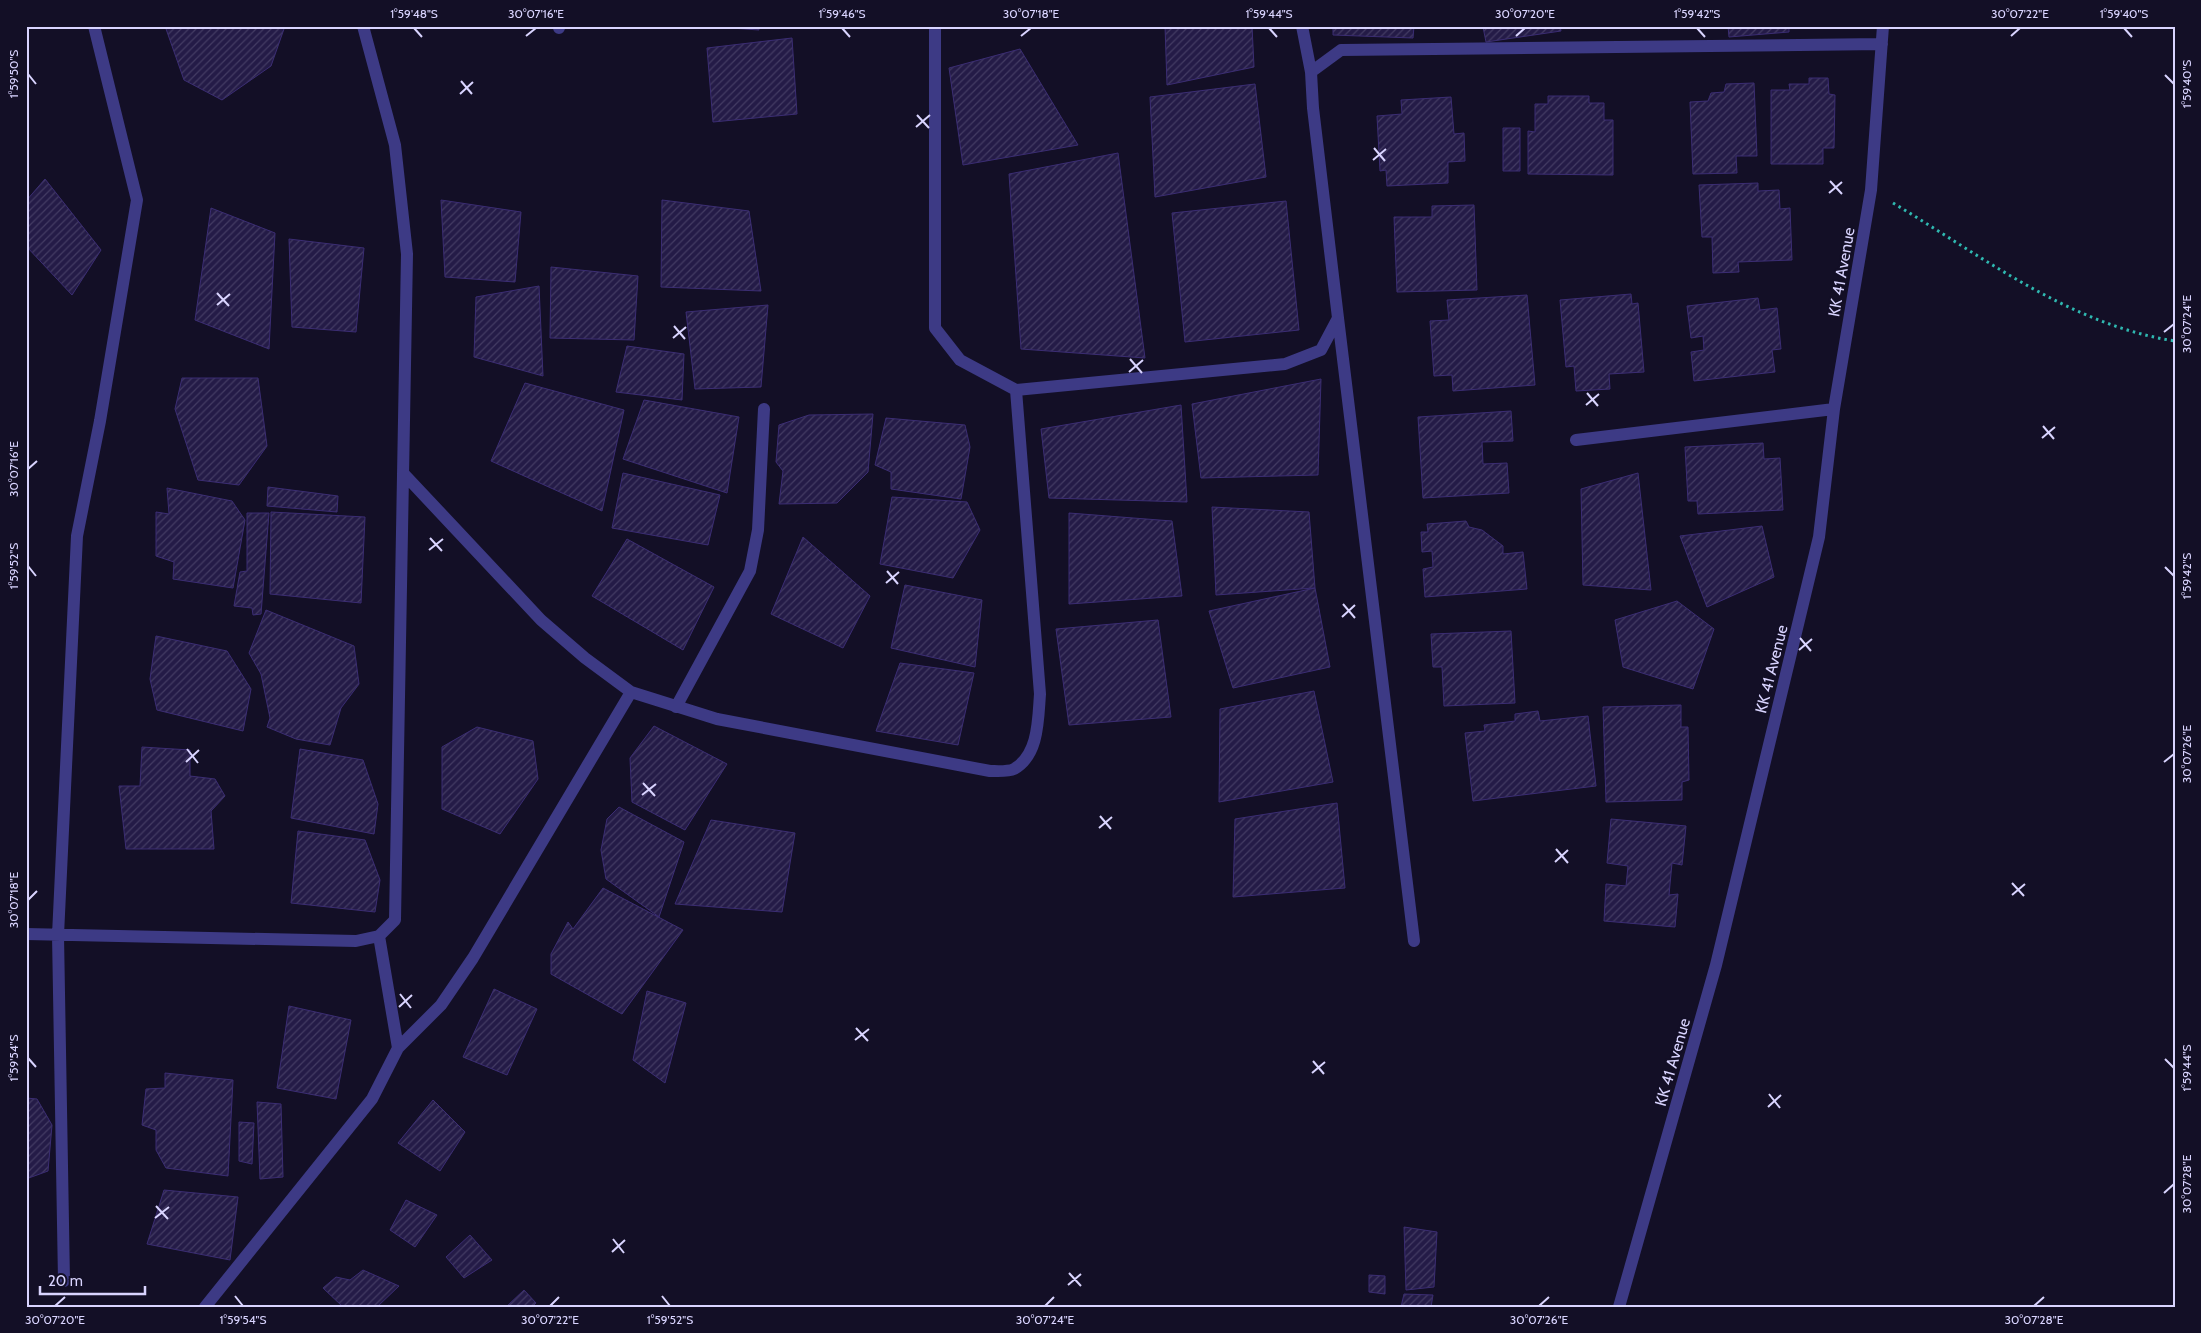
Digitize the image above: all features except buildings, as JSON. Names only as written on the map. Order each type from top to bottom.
[{"type":"street","points":[[64,1281],[58,935],[77,536],[100,421],[136,200],[94,26]]},
{"type":"street","points":[[26,934],[356,941],[379,936],[396,920],[407,254],[395,145],[363,26]]},
{"type":"street","points":[[936,26],[935,328],[960,360],[1016,390],[1285,364],[1321,350],[1338,318]]},
{"type":"street","points":[[1302,26],[1311,72],[1313,108],[1414,941]]},
{"type":"street","name":"KK 41 Avenue","points":[[1619,1307],[1716,964],[1817,546],[1834,409],[1871,190],[1883,26]]},
{"type":"street","points":[[1311,72],[1341,50],[1882,44]]},
{"type":"street","points":[[403,474],[493,567],[541,620],[585,658],[631,692],[717,719],[971,768],[990,771],[1013,769],[1025,758],[1036,739],[1040,694],[1016,390]]},
{"type":"street","points":[[676,707],[750,572],[758,530],[764,409]]},
{"type":"street","points":[[1576,440],[1834,409]]},
{"type":"street","points":[[205,1307],[372,1099],[398,1048],[441,1005],[473,958],[631,692]]},
{"type":"street","points":[[379,936],[398,1048]]},
{"type":"path","points":[[1871,190],[1999,269],[2080,313],[2150,338],[2175,342]]}]
